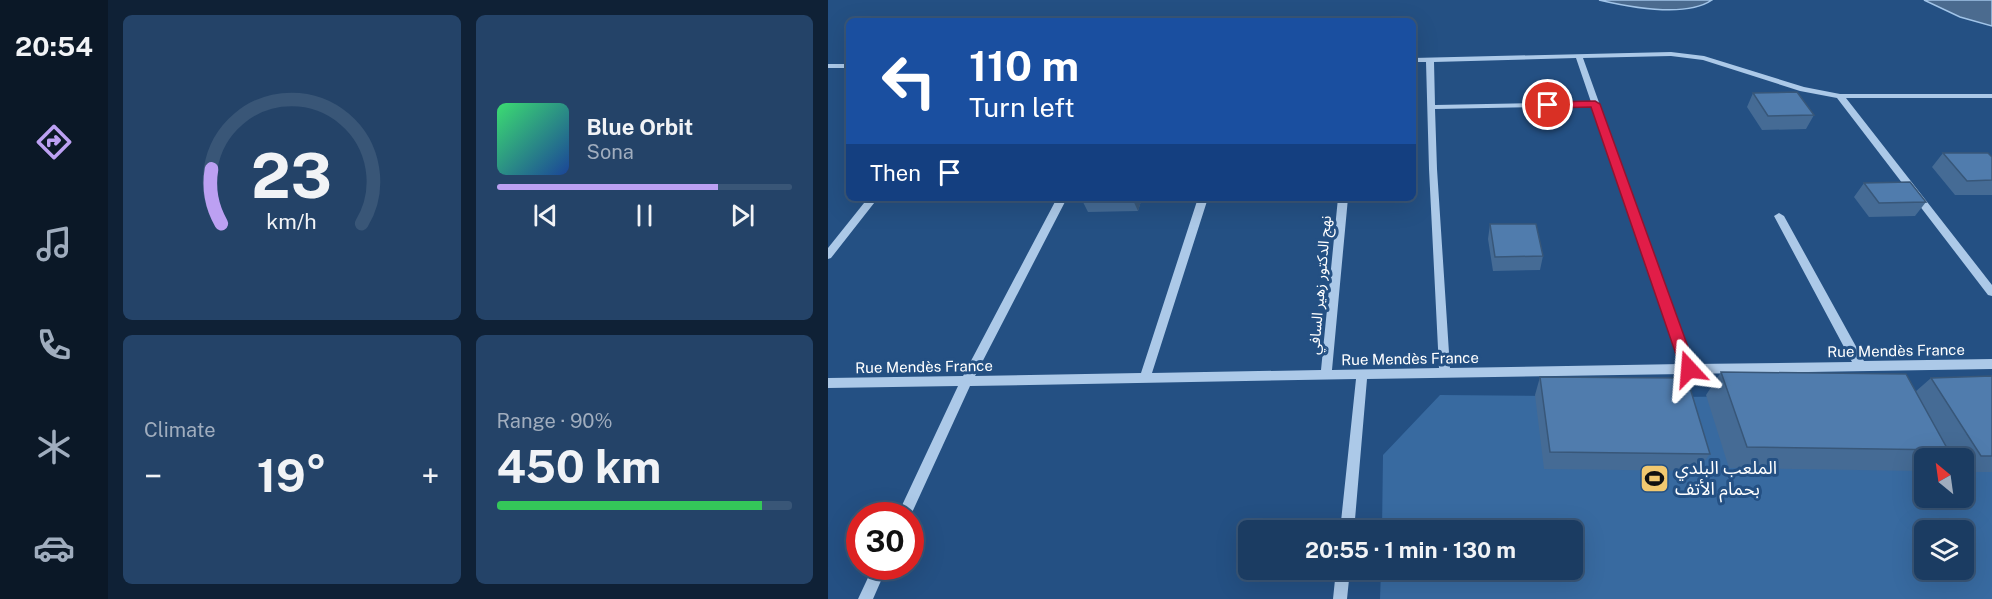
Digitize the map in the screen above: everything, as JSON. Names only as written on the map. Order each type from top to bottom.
[{"type":"street","points":[[1579,56],[1689,369]]},
{"type":"street","points":[[1416,60],[1688,56],[1704,58],[1803,89],[1840,96],[1992,96]]},
{"type":"street","points":[[1430,59],[1445,374]]},
{"type":"street","points":[[828,66],[846,66]]},
{"type":"street","points":[[1840,96],[1992,292]]},
{"type":"street","points":[[1431,107],[1595,104]]},
{"type":"street","points":[[828,255],[871,201]]},
{"type":"street","points":[[910,502],[966,381],[1060,201]]},
{"type":"street","points":[[1145,378],[1202,201]]},
{"type":"street","name":"نهج الدكتور زهير السافي","points":[[1326,375],[1343,201]]},
{"type":"street","points":[[1779,216],[1861,367]]},
{"type":"street","name":"Rue Mendès France","points":[[828,383],[1992,364]]},
{"type":"street","points":[[1348,520],[1362,374]]},
{"type":"street","points":[[865,599],[874,580]]},
{"type":"street","points":[[1340,599],[1342,580]]},
{"type":"shaded area","points":[[1599,0],[1712,0],[1688,9],[1673,10],[1641,8]]},
{"type":"shaded area","points":[[1924,0],[1992,0],[1992,26],[1960,17]]},
{"type":"shaded area","name":"الملعب البلدي بحمام الأتف","points":[[1992,394],[1992,599],[1380,599],[1381,580],[1583,580],[1583,520],[1382,520],[1383,455],[1440,395],[1676,397]]},
{"type":"building","points":[[1797,92],[1814,115],[1768,116],[1753,93]]},
{"type":"building","points":[[1943,153],[1988,153],[1992,157],[1992,180],[1967,181]]},
{"type":"building","points":[[1910,182],[1926,202],[1879,203],[1864,183]]},
{"type":"building","points":[[1490,224],[1536,224],[1543,256],[1495,257]]},
{"type":"building","points":[[1721,372],[1906,374],[1947,448],[1914,449],[1747,447]]},
{"type":"building","points":[[1992,376],[1992,456],[1981,456],[1931,378]]},
{"type":"building","points":[[1540,377],[1687,378],[1710,454],[1550,452]]},
{"type":"place","name":"الملعب البلدي بحمام الأتف","points":[[1654,478]]},
{"type":"route","points":[[1548,105],[1595,104],[1689,369]]}]
